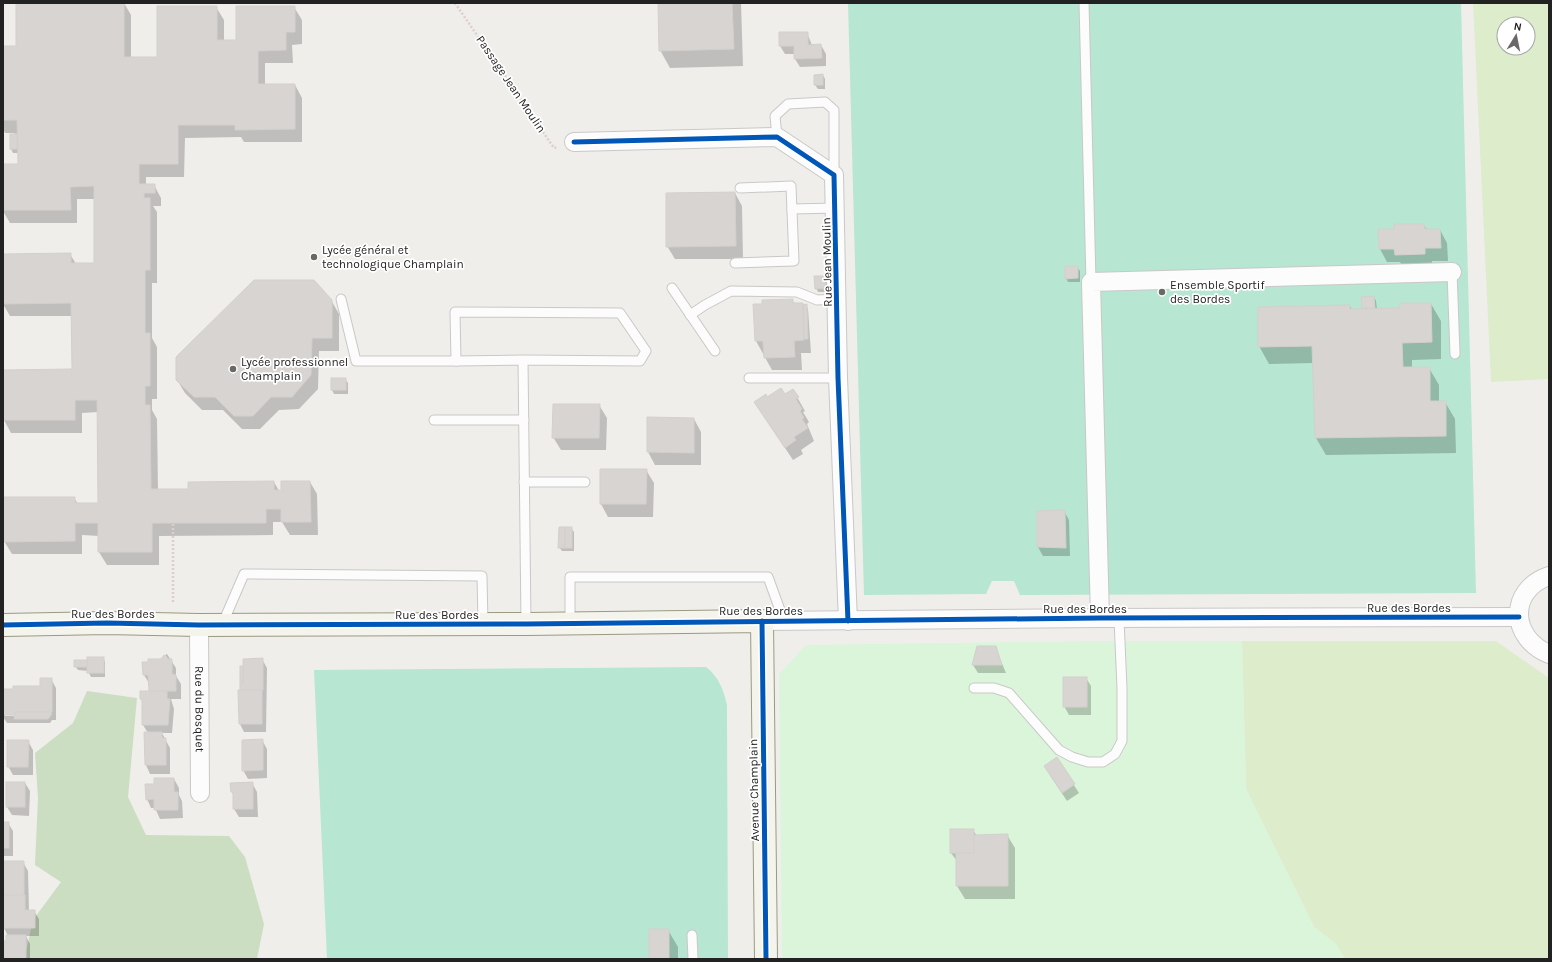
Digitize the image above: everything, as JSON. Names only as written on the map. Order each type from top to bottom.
[{"type":"street","points":[[574,142],[777,137],[834,175]]},
{"type":"street","name":"Rue Jean Moulin","points":[[834,175],[836,208],[838,378],[848,621]]},
{"type":"street","points":[[1100,618],[1091,282],[1452,272]]},
{"type":"street","points":[[1549,576],[1540,579],[1527,590],[1521,602],[1519,617],[1522,631],[1528,641],[1539,650],[1549,654]]},
{"type":"street","name":"Rue des Bordes","points":[[3,625],[108,623],[200,625],[570,624],[1100,618],[1519,617]]},
{"type":"street","name":"Avenue Champlain","points":[[762,621],[766,959]]},
{"type":"street","name":"Rue du Bosquet","points":[[200,625],[200,793]]},
{"type":"lane","points":[[1084,3],[1091,282]]},
{"type":"lane","points":[[777,137],[775,116],[788,104],[825,102],[834,110],[834,175]]},
{"type":"lane","points":[[735,263],[794,261],[791,186],[740,188]]},
{"type":"lane","points":[[792,209],[836,208]]},
{"type":"lane","points":[[1452,272],[1456,354]]},
{"type":"lane","points":[[672,288],[715,351]]},
{"type":"lane","points":[[690,315],[731,291],[797,292],[817,300],[837,299]]},
{"type":"lane","points":[[341,299],[356,361],[456,361],[523,360],[640,361],[646,352],[620,312],[455,312],[456,361]]},
{"type":"lane","points":[[523,360],[526,624]]},
{"type":"lane","points":[[749,378],[838,378]]},
{"type":"lane","points":[[434,420],[524,420]]},
{"type":"lane","points":[[524,482],[585,482]]},
{"type":"lane","points":[[222,624],[244,574],[482,576],[483,624]]},
{"type":"lane","points":[[570,624],[570,577],[768,577],[784,621]]},
{"type":"lane","points":[[974,688],[994,688],[1009,693],[1059,750],[1072,757],[1088,762],[1103,762],[1115,754],[1122,740],[1122,688],[1119,619]]},
{"type":"lane","points":[[692,935],[693,959]]},
{"type":"path","points":[[173,524],[173,607]]},
{"type":"green space","name":"Ensemble Sportif des Bordes","points":[[848,3],[1461,3],[1476,593],[1020,595],[1014,581],[992,581],[986,594],[864,595]]},
{"type":"green space","points":[[1473,3],[1549,3],[1549,379],[1491,382]]},
{"type":"green space","points":[[1089,641],[1242,641],[1246,789],[1314,927],[1336,944],[1345,959],[782,959],[779,674],[806,645]]},
{"type":"green space","points":[[1242,641],[1496,641],[1549,678],[1549,959],[1345,959],[1336,944],[1314,927],[1246,789]]},
{"type":"green space","points":[[706,667],[720,684],[727,705],[728,959],[327,959],[314,670]]},
{"type":"green space","points":[[87,691],[137,698],[128,797],[146,835],[229,836],[245,857],[264,924],[257,959],[26,959],[25,957],[33,920],[61,882],[35,865],[38,798],[35,753],[73,723]]},
{"type":"building","points":[[16,3],[124,3],[124,57],[157,57],[157,6],[217,6],[217,40],[236,40],[236,6],[295,6],[295,32],[286,32],[286,50],[258,51],[258,84],[295,84],[295,129],[235,130],[235,125],[178,125],[178,164],[139,164],[139,184],[155,184],[155,193],[144,193],[144,198],[150,198],[150,270],[145,270],[145,333],[150,333],[150,386],[145,386],[145,405],[150,405],[151,489],[188,489],[188,482],[274,481],[274,490],[281,490],[281,481],[310,481],[311,522],[281,522],[281,509],[266,509],[266,523],[152,523],[152,552],[98,552],[98,523],[75,523],[75,541],[3,542],[3,497],[75,497],[75,503],[98,503],[97,400],[75,400],[75,420],[3,420],[3,370],[72,369],[71,303],[3,304],[3,254],[71,253],[71,263],[94,263],[94,186],[70,187],[71,210],[3,210],[3,164],[18,164],[17,120],[3,120],[3,46],[16,46]]},
{"type":"building","points":[[658,3],[732,3],[734,49],[659,51]]},
{"type":"building","points":[[779,32],[808,32],[808,45],[821,44],[822,58],[794,59],[794,46],[779,46]]},
{"type":"building","points":[[823,74],[823,85],[814,85],[814,75]]},
{"type":"building","points":[[10,134],[17,134],[17,149],[10,149]]},
{"type":"building","points":[[735,192],[736,246],[666,247],[666,193]]},
{"type":"building","points":[[1394,224],[1424,224],[1425,229],[1440,229],[1441,248],[1425,248],[1425,254],[1395,255],[1394,249],[1379,249],[1378,229],[1394,229]]},
{"type":"building","points":[[1065,266],[1078,266],[1078,278],[1065,279]]},
{"type":"building","points":[[814,276],[825,276],[826,288],[815,289]]},
{"type":"building","points":[[254,280],[314,280],[332,300],[332,338],[312,338],[311,375],[292,397],[271,397],[253,416],[234,416],[215,397],[194,397],[176,380],[176,357]]},
{"type":"building","points":[[1374,296],[1375,308],[1362,308],[1361,297]]},
{"type":"building","points":[[793,299],[793,303],[803,303],[804,340],[794,341],[795,357],[764,358],[763,341],[755,341],[753,304],[762,304],[762,300]]},
{"type":"building","points":[[1400,303],[1431,303],[1432,342],[1402,343],[1403,367],[1430,367],[1430,401],[1446,401],[1446,436],[1315,438],[1312,346],[1258,347],[1258,307],[1350,305],[1350,309],[1400,308]]},
{"type":"building","points":[[807,304],[808,339],[804,339],[803,305]]},
{"type":"building","points":[[331,378],[346,378],[346,390],[331,390]]},
{"type":"building","points":[[781,388],[785,394],[793,389],[799,397],[796,399],[802,409],[800,411],[804,418],[802,419],[808,428],[794,437],[796,440],[785,448],[754,402],[766,394],[767,397]]},
{"type":"building","points":[[553,404],[600,404],[599,438],[552,438]]},
{"type":"building","points":[[647,417],[694,418],[694,453],[647,452]]},
{"type":"building","points":[[600,469],[647,469],[646,504],[600,504]]},
{"type":"building","points":[[1065,510],[1066,548],[1037,547],[1037,511]]},
{"type":"building","points":[[559,527],[565,527],[565,548],[558,548]]},
{"type":"building","points":[[565,527],[572,527],[572,548],[565,548]]},
{"type":"building","points":[[977,646],[996,646],[1002,665],[972,665]]},
{"type":"building","points":[[164,655],[167,659],[172,659],[172,674],[176,675],[176,691],[149,691],[148,675],[143,675],[142,662],[148,662],[148,659],[161,659]]},
{"type":"building","points":[[87,657],[104,657],[104,673],[87,673]]},
{"type":"building","points":[[263,658],[263,690],[240,690],[240,682],[243,682],[243,659]]},
{"type":"building","points":[[74,660],[88,660],[87,667],[74,667]]},
{"type":"building","points":[[240,666],[243,666],[243,682],[240,682]]},
{"type":"building","points":[[1063,677],[1087,677],[1087,707],[1063,707]]},
{"type":"building","points":[[40,678],[52,678],[52,712],[15,712],[15,715],[3,715],[3,689],[13,689],[13,686],[40,686]]},
{"type":"building","points":[[238,690],[262,690],[262,724],[239,724]]},
{"type":"building","points":[[140,691],[167,691],[167,699],[170,699],[168,725],[142,725],[142,699],[140,699]]},
{"type":"building","points":[[15,712],[51,712],[52,714],[48,719],[14,719]]},
{"type":"building","points":[[144,732],[162,732],[162,738],[166,738],[166,765],[145,765]]},
{"type":"building","points":[[263,739],[263,770],[242,771],[242,740]]},
{"type":"building","points":[[7,740],[29,740],[28,767],[7,767]]},
{"type":"building","points":[[1057,757],[1075,784],[1062,793],[1044,766]]},
{"type":"building","points":[[154,778],[174,778],[174,792],[178,792],[178,810],[154,810],[154,799],[146,800],[145,784],[154,784]]},
{"type":"building","points":[[6,782],[25,782],[25,807],[6,807]]},
{"type":"building","points":[[253,782],[253,809],[233,809],[233,792],[231,792],[230,783]]},
{"type":"building","points":[[3,822],[9,822],[9,848],[3,848]]},
{"type":"building","points":[[950,829],[974,829],[974,853],[950,853]]},
{"type":"building","points":[[1008,834],[1008,886],[956,886],[956,853],[974,853],[974,835]]},
{"type":"building","points":[[3,861],[24,861],[24,896],[3,895]]},
{"type":"building","points":[[3,895],[25,895],[25,910],[35,910],[35,928],[3,928]]},
{"type":"building","points":[[649,929],[669,929],[669,959],[649,959]]},
{"type":"building","points":[[6,935],[26,935],[26,959],[3,959],[3,941],[6,941]]},
{"type":"cycle path","points":[[574,142],[777,137],[834,175],[838,378],[848,621]]},
{"type":"cycle path","points":[[3,625],[107,623],[199,625],[526,624],[1100,618],[1519,617]]},
{"type":"cycle path","points":[[762,621],[766,959]]},
{"type":"place","name":"Lycée général et technologique Champlain","points":[[314,257]]},
{"type":"place","name":"Ensemble Sportif des Bordes","points":[[1162,292]]},
{"type":"place","name":"Lycée professionnel Champlain","points":[[233,369]]}]
